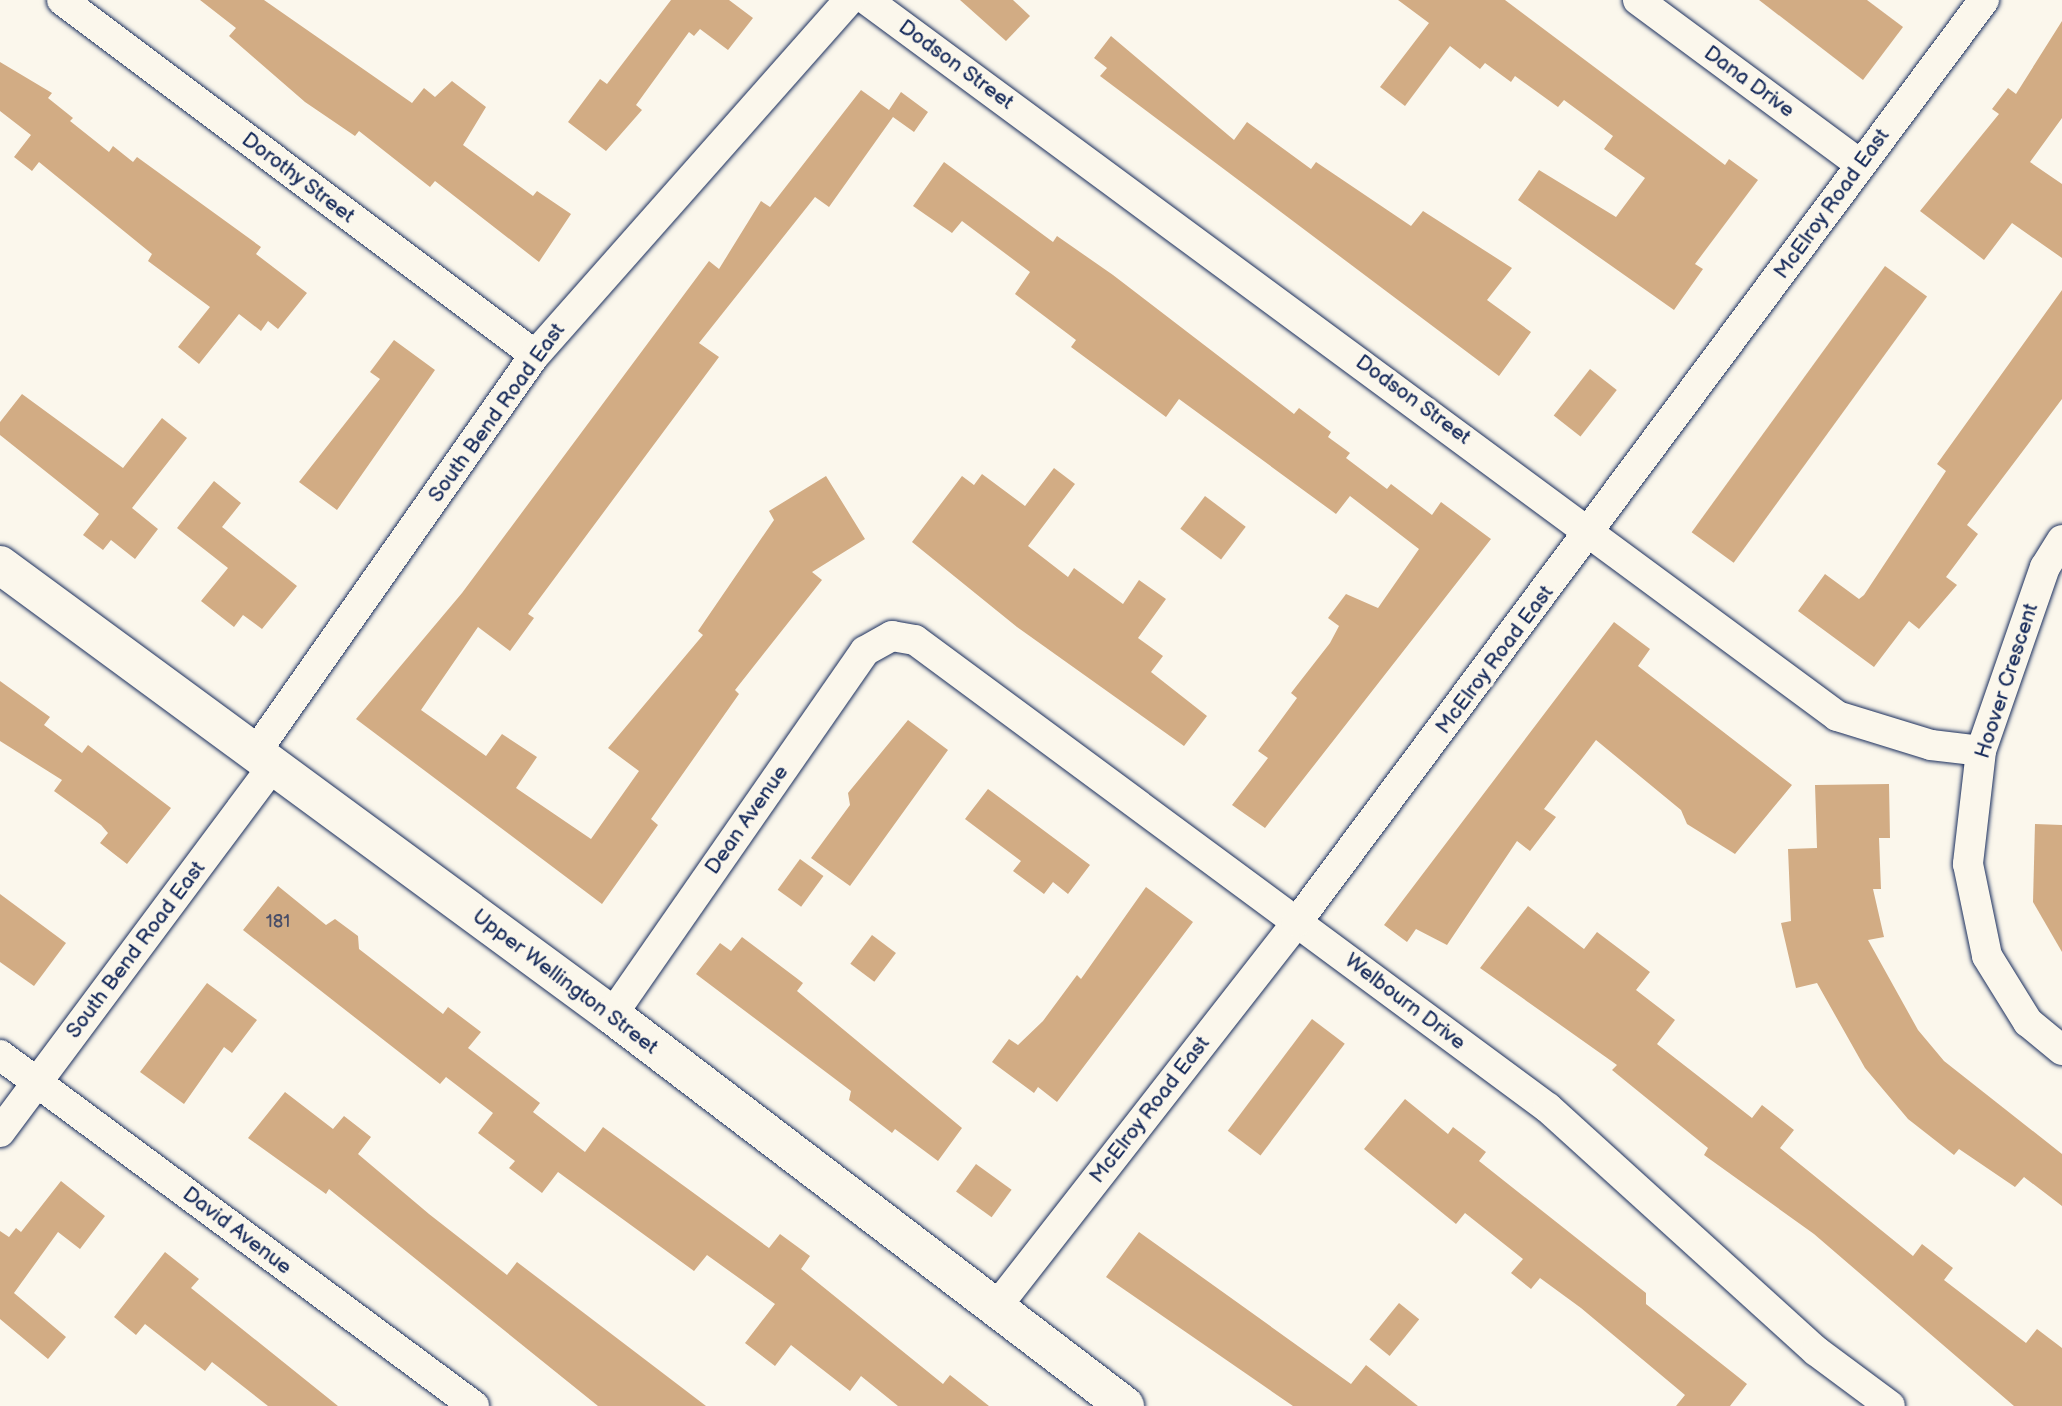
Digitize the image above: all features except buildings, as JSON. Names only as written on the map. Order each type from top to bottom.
[{"type":"main road","name":"Upper Wellington Street","points":[[0,565],[612,1015],[993,1310],[1125,1406]]},
{"type":"street","name":"Dorothy Street","points":[[62,0],[535,355]]},
{"type":"street","name":"South Bend Road East","points":[[0,1132],[263,760],[535,355],[849,0]]},
{"type":"street","name":"Dodson Street","points":[[867,0],[1592,532],[1837,716],[1931,746],[1980,751]]},
{"type":"street","name":"Dana Drive","points":[[1638,0],[1861,164]]},
{"type":"street","name":"McElroy Road East","points":[[993,1310],[1297,922],[1592,532],[1984,0]]},
{"type":"street","name":"Hoover Crescent","points":[[2062,540],[2045,567],[1980,751],[1968,864],[1987,956],[2028,1022],[2062,1051]]},
{"type":"street","name":"Welbourn Drive","points":[[892,636],[915,640],[1548,1108],[1816,1351],[1890,1406]]},
{"type":"street","name":"Dean Avenue","points":[[612,1015],[865,651],[892,636]]},
{"type":"street","name":"David Avenue","points":[[0,1055],[474,1406]]}]
